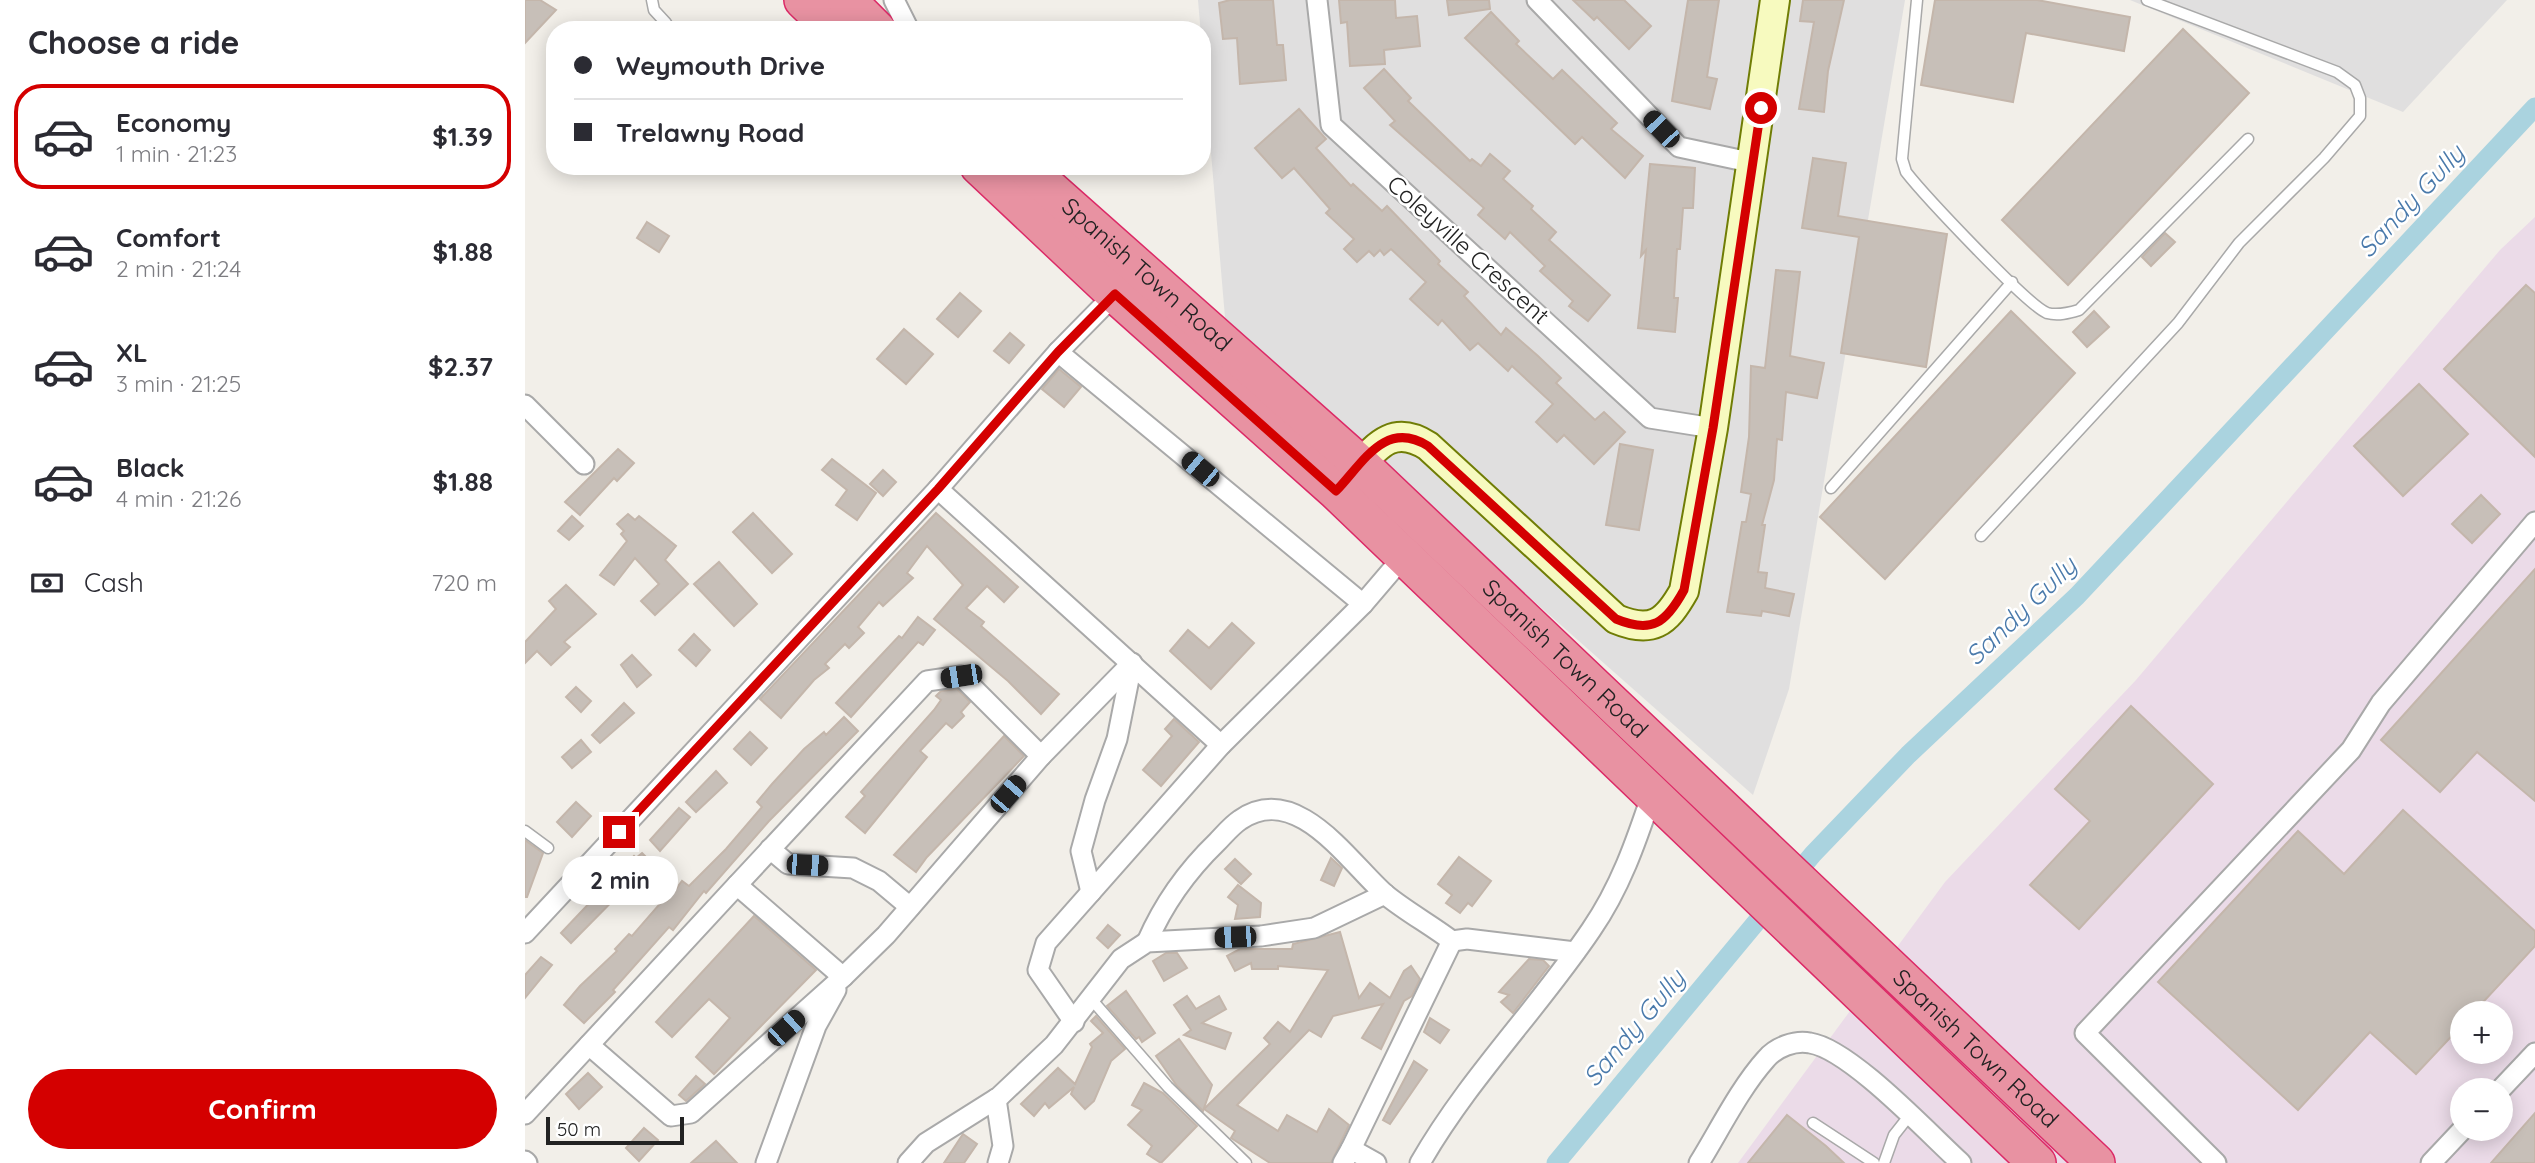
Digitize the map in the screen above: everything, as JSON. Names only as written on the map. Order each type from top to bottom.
[{"type":"highway","points":[[803,0],[825,21]]},
{"type":"highway","points":[[847,0],[868,21]]},
{"type":"highway","name":"Spanish Town Road","points":[[989,175],[1115,294],[1336,491],[2038,1163]]},
{"type":"highway","name":"Spanish Town Road","points":[[1034,175],[1361,465],[2096,1163]]},
{"type":"street","points":[[894,0],[904,21]]},
{"type":"street","name":"Coleyville Crescent","points":[[1317,0],[1331,125],[1650,418],[1713,428]]},
{"type":"street","points":[[1538,0],[1678,147],[1754,163]]},
{"type":"street","points":[[1336,491],[1376,447],[1392,437],[1412,436],[1428,446],[1616,619],[1636,627],[1655,624],[1672,612],[1684,590],[1713,428],[1754,163],[1775,0]]},
{"type":"street","points":[[525,933],[938,489],[1058,352],[1115,294]]},
{"type":"street","points":[[1058,352],[1363,604]]},
{"type":"street","points":[[525,405],[584,464]]},
{"type":"street","points":[[938,489],[1221,745]]},
{"type":"street","points":[[2216,1163],[2085,1033],[2351,750],[2381,703],[2535,522]]},
{"type":"street","points":[[1074,1022],[1038,970],[1046,943],[1221,745],[1363,604],[1404,556]]},
{"type":"street","points":[[589,1045],[671,1116],[691,1113],[843,977],[910,907],[1041,757],[1132,663]]},
{"type":"street","points":[[1091,892],[1081,851],[1095,800],[1117,739],[1132,663]]},
{"type":"street","points":[[525,1114],[927,681],[961,676],[1041,757]]},
{"type":"street","points":[[1420,1163],[1434,1139],[1592,930],[1628,866],[1652,794]]},
{"type":"street","points":[[1147,942],[1159,914],[1205,854],[1241,819],[1272,808],[1300,817],[1344,849],[1385,894],[1452,941],[1467,939],[1575,952]]},
{"type":"street","points":[[770,849],[788,864],[853,868],[879,881],[910,907]]},
{"type":"street","points":[[737,885],[843,977]]},
{"type":"street","points":[[908,1163],[926,1143],[996,1099],[1054,1045],[1092,1000],[1121,959],[1147,942],[1261,936],[1314,928],[1385,894]]},
{"type":"street","points":[[1376,1163],[1347,1156],[1452,941]]},
{"type":"street","points":[[767,1163],[816,1026],[843,977]]},
{"type":"street","points":[[1699,1163],[1767,1057],[1791,1043],[1811,1043],[1841,1056],[1961,1163]]},
{"type":"street","points":[[2511,1078],[2535,1053]]},
{"type":"street","points":[[996,1099],[1003,1146],[998,1163]]},
{"type":"street","points":[[2431,1163],[2452,1141]]},
{"type":"lane","points":[[652,0],[655,10],[664,21]]},
{"type":"lane","points":[[1917,0],[1902,159],[1906,172],[2012,282],[2046,312],[2063,315],[2079,310],[2248,139]]},
{"type":"lane","points":[[1982,536],[2178,323],[2239,243],[2324,158],[2360,116],[2360,98],[2355,85],[2337,72],[2147,0]]},
{"type":"lane","points":[[1831,488],[2012,282]]},
{"type":"lane","points":[[525,831],[548,848]]},
{"type":"lane","points":[[1092,1000],[1168,1087],[1246,1163]]},
{"type":"lane","points":[[1884,1163],[1894,1135],[1909,1116]]},
{"type":"lane","points":[[1813,1123],[1874,1163]]},
{"type":"shaded area","points":[[1198,0],[1905,0],[1789,689],[1753,795],[1226,329],[1211,153],[1211,21],[1200,21]]},
{"type":"shaded area","points":[[2130,0],[2507,0],[2403,112]]},
{"type":"shaded area","points":[[2535,217],[2535,1163],[1738,1163],[1945,882],[2136,680],[2500,250]]},
{"type":"building","points":[[525,0],[540,0],[556,10],[525,43]]},
{"type":"building","points":[[1230,0],[1273,0],[1277,45],[1283,45],[1286,80],[1240,84],[1237,38],[1223,39],[1219,3]]},
{"type":"building","points":[[1339,0],[1395,0],[1396,18],[1417,16],[1420,46],[1384,50],[1385,64],[1350,66],[1347,22],[1341,23]]},
{"type":"building","points":[[1447,0],[1489,0],[1490,9],[1449,15]]},
{"type":"building","points":[[1573,0],[1624,0],[1651,26],[1629,49],[1597,17],[1594,20]]},
{"type":"building","points":[[1688,0],[1719,0],[1707,77],[1717,79],[1710,109],[1672,101]]},
{"type":"building","points":[[1803,0],[1844,0],[1828,71],[1824,112],[1799,109],[1814,22],[1800,21]]},
{"type":"building","points":[[1935,0],[2037,0],[2130,17],[2124,51],[2026,33],[2013,102],[1921,85]]},
{"type":"building","points":[[1491,12],[1519,41],[1516,44],[1553,79],[1562,70],[1617,123],[1611,129],[1643,156],[1625,178],[1582,137],[1575,144],[1465,38]]},
{"type":"building","points":[[2183,29],[2249,93],[2068,285],[2002,220]]},
{"type":"building","points":[[1384,69],[1411,98],[1408,101],[1470,161],[1472,159],[1481,166],[1490,154],[1510,171],[1503,179],[1533,206],[1531,209],[1556,232],[1549,240],[1610,295],[1588,321],[1569,306],[1573,301],[1540,271],[1545,266],[1510,232],[1505,239],[1478,215],[1484,208],[1390,125],[1395,121],[1364,88]]},
{"type":"building","points":[[1299,109],[1326,139],[1316,148],[1351,186],[1353,184],[1382,211],[1387,206],[1440,261],[1438,264],[1468,292],[1464,296],[1501,335],[1506,328],[1538,356],[1561,378],[1556,383],[1595,420],[1604,412],[1625,432],[1594,464],[1564,435],[1557,442],[1536,422],[1553,404],[1512,366],[1508,371],[1478,343],[1470,350],[1442,320],[1438,325],[1410,299],[1426,282],[1391,249],[1384,255],[1380,250],[1374,256],[1369,251],[1357,262],[1344,249],[1354,239],[1326,213],[1330,209],[1294,168],[1282,178],[1255,148]]},
{"type":"building","points":[[1813,158],[1846,163],[1838,216],[1947,234],[1926,367],[1841,353],[1859,237],[1802,228]]},
{"type":"building","points":[[1650,164],[1695,168],[1693,208],[1683,208],[1680,249],[1677,249],[1674,298],[1678,298],[1675,332],[1638,328],[1646,250],[1641,256]]},
{"type":"building","points":[[647,222],[669,236],[659,252],[637,238]]},
{"type":"building","points":[[2165,233],[2175,242],[2151,266],[2142,257]]},
{"type":"building","points":[[1776,270],[1800,272],[1790,356],[1824,363],[1817,398],[1786,392],[1782,440],[1777,439],[1774,480],[1762,525],[1765,525],[1758,572],[1767,573],[1765,588],[1794,594],[1789,616],[1762,611],[1761,616],[1727,612],[1742,522],[1746,522],[1751,494],[1741,492],[1749,437],[1751,366],[1765,368]]},
{"type":"building","points":[[2526,285],[2535,293],[2535,457],[2444,369]]},
{"type":"building","points":[[960,293],[981,311],[958,337],[937,319]]},
{"type":"building","points":[[2011,311],[2075,373],[1885,579],[1820,517]]},
{"type":"building","points":[[2094,311],[2109,327],[2087,347],[2073,332]]},
{"type":"building","points":[[904,329],[933,354],[906,384],[877,359]]},
{"type":"building","points":[[1010,333],[1024,345],[1009,363],[994,351]]},
{"type":"building","points":[[1059,369],[1081,387],[1064,407],[1042,389]]},
{"type":"building","points":[[2419,384],[2468,434],[2403,496],[2354,446]]},
{"type":"building","points":[[1620,444],[1653,450],[1639,530],[1606,525]]},
{"type":"building","points":[[618,449],[634,463],[617,481],[614,478],[580,515],[565,502]]},
{"type":"building","points":[[832,459],[876,493],[857,520],[836,505],[847,490],[822,470]]},
{"type":"building","points":[[883,470],[896,482],[883,496],[870,484]]},
{"type":"building","points":[[2481,495],[2500,514],[2472,543],[2452,524]]},
{"type":"building","points":[[753,513],[792,554],[772,573],[733,532]]},
{"type":"building","points":[[936,513],[1018,587],[1004,602],[987,586],[966,608],[984,622],[981,626],[1059,694],[1041,714],[1008,681],[934,619],[963,585],[927,546],[907,573],[913,578],[883,606],[879,602],[858,627],[864,633],[849,648],[845,644],[825,664],[829,668],[814,680],[781,718],[760,699]]},
{"type":"building","points":[[628,514],[635,520],[639,516],[676,546],[665,560],[688,584],[655,615],[641,601],[659,584],[635,558],[614,585],[600,575],[627,541],[621,534],[624,531],[617,524]]},
{"type":"building","points":[[572,516],[583,526],[569,540],[558,531]]},
{"type":"building","points":[[719,562],[757,604],[734,626],[694,584]]},
{"type":"building","points":[[2535,569],[2535,801],[2477,752],[2440,792],[2381,740]]},
{"type":"building","points":[[566,585],[596,614],[564,642],[570,647],[551,665],[537,651],[525,663],[525,642],[556,609],[549,601]]},
{"type":"building","points":[[918,617],[935,630],[923,645],[918,642],[851,717],[836,703],[899,636],[902,638]]},
{"type":"building","points":[[1232,623],[1254,643],[1211,689],[1170,651],[1188,630],[1209,648]]},
{"type":"building","points":[[694,634],[710,650],[696,666],[679,650]]},
{"type":"building","points":[[632,655],[651,675],[637,687],[621,665]]},
{"type":"building","points":[[576,687],[591,701],[581,712],[566,697]]},
{"type":"building","points":[[957,689],[970,702],[961,712],[964,716],[952,728],[946,723],[920,751],[927,757],[865,833],[846,817],[865,796],[861,792],[934,710],[941,700],[936,696],[941,691]]},
{"type":"building","points":[[624,703],[634,713],[600,743],[592,735]]},
{"type":"building","points":[[2131,706],[2213,784],[2079,929],[2030,885],[2090,821],[2055,789]]},
{"type":"building","points":[[844,717],[858,731],[769,821],[706,893],[704,891],[673,930],[669,927],[613,990],[615,992],[584,1023],[564,1005],[617,951],[615,949],[629,934],[632,936],[664,899],[667,901],[682,881],[689,886],[726,849],[762,807],[757,802],[772,784],[804,749],[824,732],[826,735]]},
{"type":"building","points":[[1174,719],[1199,742],[1161,786],[1143,770],[1172,736],[1165,729]]},
{"type":"building","points":[[750,732],[767,748],[751,765],[734,749]]},
{"type":"building","points":[[1004,736],[1024,756],[927,857],[916,872],[894,855]]},
{"type":"building","points":[[581,740],[591,752],[572,768],[562,757]]},
{"type":"building","points":[[716,771],[727,783],[696,812],[686,802]]},
{"type":"building","points":[[576,802],[591,816],[572,837],[557,822]]},
{"type":"building","points":[[679,808],[690,817],[660,851],[650,840]]},
{"type":"building","points":[[2403,810],[2535,931],[2535,946],[2484,1001],[2450,1001],[2450,1038],[2416,1074],[2370,1032],[2298,1110],[2158,982],[2298,831],[2344,874]]},
{"type":"building","points":[[525,840],[543,853],[527,897],[525,897]]},
{"type":"building","points":[[642,853],[651,862],[571,943],[561,933],[634,856],[636,858]]},
{"type":"building","points":[[1459,857],[1491,881],[1472,906],[1468,903],[1460,913],[1446,903],[1452,895],[1438,884]]},
{"type":"building","points":[[1331,858],[1342,868],[1334,886],[1321,880]]},
{"type":"building","points":[[1235,859],[1251,874],[1241,884],[1225,869]]},
{"type":"building","points":[[1238,885],[1261,903],[1260,917],[1235,919],[1238,905],[1228,897]]},
{"type":"building","points":[[754,916],[816,970],[714,1074],[696,1057],[730,1018],[709,999],[672,1037],[656,1022]]},
{"type":"building","points":[[1108,925],[1120,935],[1108,948],[1097,938]]},
{"type":"building","points":[[1340,932],[1359,998],[1370,983],[1390,998],[1404,971],[1411,966],[1420,979],[1412,996],[1404,1001],[1381,1049],[1362,1038],[1383,1004],[1333,1016],[1321,1037],[1309,1030],[1237,1105],[1278,1131],[1287,1115],[1317,1132],[1329,1109],[1349,1125],[1331,1163],[1270,1163],[1231,1138],[1235,1131],[1204,1109],[1270,1044],[1264,1038],[1278,1022],[1290,1032],[1328,970],[1278,966],[1278,969],[1252,969],[1251,963],[1235,971],[1227,956],[1240,949],[1292,949],[1293,944]]},
{"type":"building","points":[[1166,953],[1177,953],[1187,968],[1164,981],[1153,961]]},
{"type":"building","points":[[541,957],[552,965],[525,998],[525,975]]},
{"type":"building","points":[[1529,959],[1543,960],[1549,966],[1513,1013],[1501,1002],[1509,995],[1499,992]]},
{"type":"building","points":[[1126,991],[1155,1033],[1142,1042],[1139,1037],[1136,1039],[1107,1006]]},
{"type":"building","points":[[1187,996],[1196,1009],[1219,996],[1226,1009],[1202,1023],[1231,1033],[1225,1049],[1184,1035],[1191,1030],[1174,1005]]},
{"type":"building","points":[[1096,1016],[1125,1049],[1111,1061],[1094,1101],[1085,1109],[1071,1094],[1074,1087],[1049,1108],[1045,1103],[1034,1116],[1021,1104],[1058,1068],[1075,1084],[1092,1047],[1090,1044],[1103,1033],[1091,1021]]},
{"type":"building","points":[[1430,1018],[1449,1030],[1440,1043],[1424,1032]]},
{"type":"building","points":[[1179,1039],[1212,1085],[1203,1111],[1177,1086],[1156,1056]]},
{"type":"building","points":[[1414,1061],[1427,1070],[1390,1124],[1383,1120]]},
{"type":"building","points":[[588,1073],[602,1087],[579,1109],[566,1094]]},
{"type":"building","points":[[696,1076],[705,1084],[686,1101],[679,1095]]},
{"type":"building","points":[[1144,1083],[1163,1093],[1197,1126],[1161,1163],[1147,1154],[1152,1146],[1128,1125],[1142,1110],[1132,1105]]},
{"type":"building","points":[[2535,1113],[2535,1163],[2491,1163],[2513,1141]]},
{"type":"building","points":[[1787,1115],[1826,1146],[1844,1163],[1748,1163]]},
{"type":"building","points":[[644,1128],[658,1140],[639,1161],[626,1148]]},
{"type":"building","points":[[963,1134],[977,1144],[964,1163],[944,1163]]},
{"type":"building","points":[[716,1141],[737,1163],[691,1163]]},
{"type":"waterway","name":"Sandy Gully","points":[[1556,1163],[1813,854],[1908,755],[2077,596],[2535,107]]},
{"type":"route","points":[[619,832],[938,489],[1058,352],[1115,294],[1336,491],[1376,447],[1392,437],[1412,436],[1428,446],[1616,619],[1636,627],[1655,624],[1672,612],[1684,590],[1713,428],[1761,108]]}]
